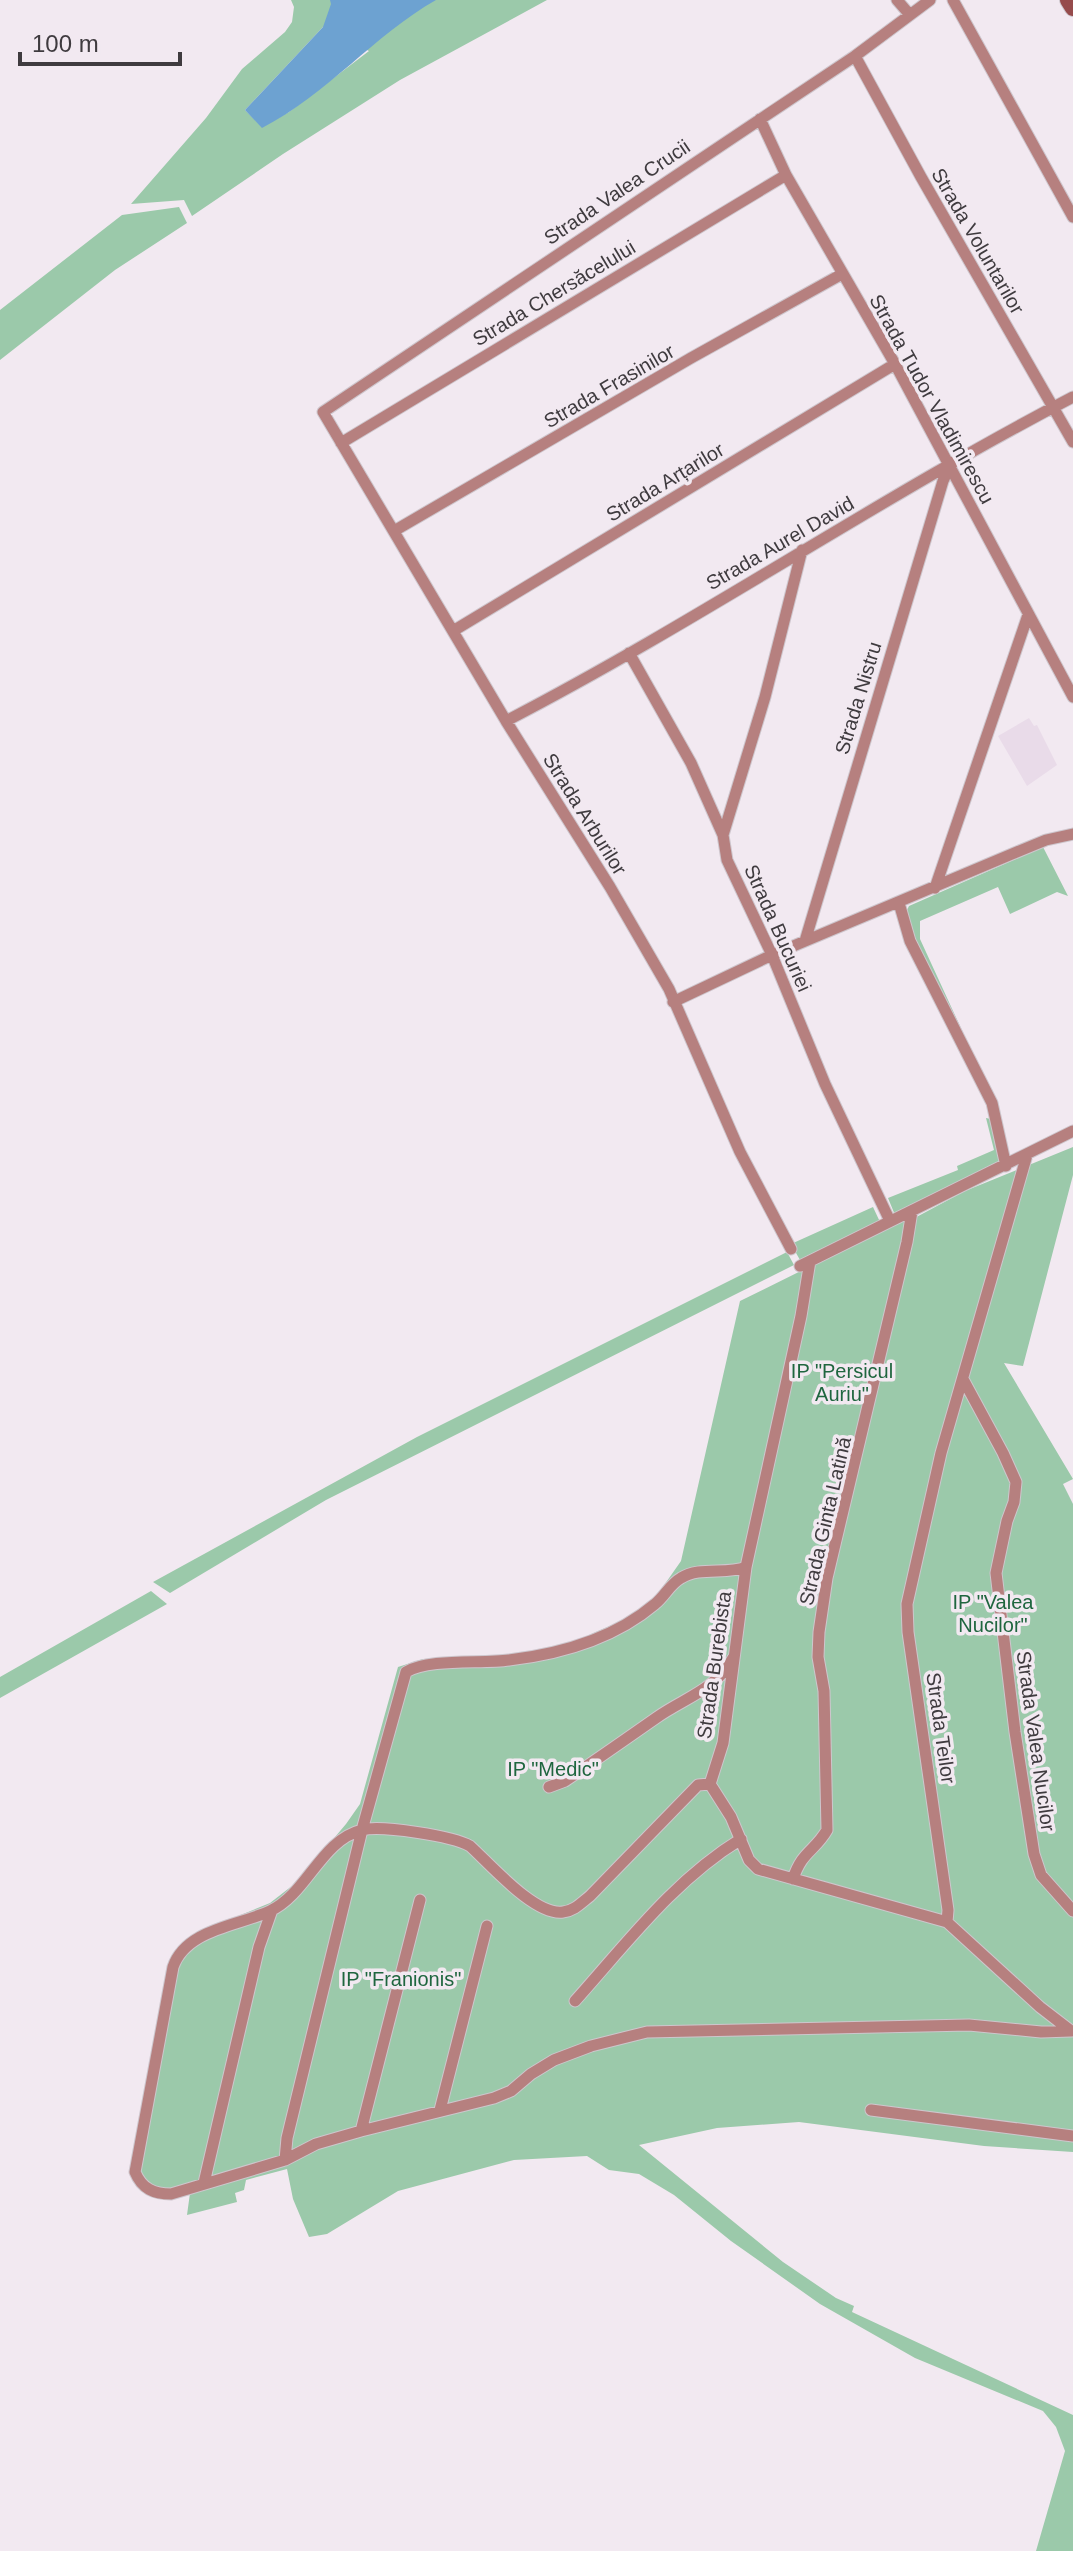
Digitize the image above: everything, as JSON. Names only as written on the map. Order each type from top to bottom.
[{"type":"street","points":[[897,0],[910,15]]},
{"type":"street","name":"Strada Valea Crucii","points":[[323,412],[855,56],[930,0]]},
{"type":"street","points":[[953,0],[1073,217]]},
{"type":"street","points":[[1068,0],[1073,8]]},
{"type":"street","name":"Strada Voluntarilor","points":[[855,56],[1073,442]]},
{"type":"street","name":"Strada Tudor Vladimirescu","points":[[760,119],[786,175],[895,364],[1073,697]]},
{"type":"street","name":"Strada Chersăcelului","points":[[341,443],[786,175]]},
{"type":"street","name":"Strada Frasinilor","points":[[394,531],[842,274]]},
{"type":"street","name":"Strada Arțarilor","points":[[453,631],[895,364]]},
{"type":"street","name":"Strada Aurel David","points":[[506,721],[581,682],[802,550],[1073,397]]},
{"type":"street","name":"Strada Arburilor","points":[[323,412],[669,989],[740,1152],[791,1249]]},
{"type":"street","name":"Strada Nistru","points":[[805,941],[908,592],[950,466]]},
{"type":"street","points":[[723,835],[768,684],[802,550]]},
{"type":"street","points":[[935,888],[1028,615]]},
{"type":"street","name":"Strada Bucuriei","points":[[629,653],[691,763],[723,835],[727,860],[772,955],[825,1084],[890,1221]]},
{"type":"street","points":[[673,1002],[805,941],[1046,840],[1073,834]]},
{"type":"street","points":[[899,903],[910,941],[992,1103],[1006,1166]]},
{"type":"street","points":[[890,1221],[1073,1131]]},
{"type":"street","points":[[963,1379],[1027,1155]]},
{"type":"street","name":"Strada Ginta Latină","points":[[793,1879],[804,1854],[827,1830],[819,1632],[827,1578],[912,1211]]},
{"type":"street","name":"Strada Burebista","points":[[710,1784],[723,1743],[746,1567],[805,1264],[890,1221]]},
{"type":"street","name":"Strada Valea Nucilor","points":[[963,1379],[1016,1482],[996,1573],[1013,1717],[1034,1854],[1041,1875],[1073,1911]]},
{"type":"street","name":"Strada Teilor","points":[[947,1922],[939,1839],[906,1616],[930,1498],[963,1379]]},
{"type":"street","points":[[285,2160],[287,2138],[362,1830],[400,1686],[409,1669],[524,1658],[579,1645],[634,1619],[657,1603],[680,1578],[746,1567]]},
{"type":"street","points":[[549,1787],[565,1781],[659,1716],[715,1682],[735,1654]]},
{"type":"street","points":[[715,1682],[728,1684],[731,1689]]},
{"type":"street","points":[[710,1784],[731,1817],[749,1860],[758,1869],[947,1922],[1040,2007],[1072,2031],[1041,2032],[969,2025],[647,2032],[591,2046],[554,2060],[511,2091],[494,2098],[316,2144],[285,2160],[171,2194],[160,2194],[144,2187],[135,2172],[178,1954],[226,1926],[272,1910],[293,1893],[340,1842],[362,1830],[459,1839],[535,1904],[555,1913],[565,1912],[575,1909],[590,1896],[698,1785],[710,1784]]},
{"type":"street","points":[[575,2001],[676,1888],[741,1839]]},
{"type":"street","points":[[361,2131],[420,1900]]},
{"type":"street","points":[[204,2183],[259,1947],[272,1910]]},
{"type":"street","points":[[440,2110],[487,1926]]},
{"type":"street","points":[[871,2110],[1073,2136]]},
{"type":"shaded area","points":[[1029,718],[1034,726],[1037,725],[1057,765],[1027,786],[998,736]]},
{"type":"green space","points":[[291,0],[547,0],[400,80],[192,216],[184,200],[131,204],[206,118],[242,69],[285,32],[292,22],[294,7]],"holes":[[[323,27],[369,51],[289,112],[262,127],[245,110]]]},
{"type":"green space","points":[[179,207],[187,223],[115,270],[0,360],[0,310],[122,215]]},
{"type":"green space","points":[[1043,847],[1068,896],[1057,892],[1010,914],[998,887],[920,921],[920,939],[965,1037],[962,1037],[914,940],[906,912],[909,906]]},
{"type":"green space","points":[[986,1118],[991,1119],[1000,1164],[895,1215],[888,1198],[958,1170],[957,1166],[994,1150]]},
{"type":"green space","points":[[1073,1147],[1073,1175],[1023,1366],[1004,1363],[1073,1479],[1063,1484],[1073,1504],[1073,2152],[984,2146],[799,2122],[717,2128],[639,2145],[783,2262],[836,2298],[854,2306],[852,2312],[1073,2415],[1073,2551],[1036,2551],[1065,2451],[1056,2427],[1043,2411],[915,2358],[820,2304],[731,2241],[674,2195],[639,2174],[609,2170],[587,2156],[514,2160],[398,2191],[327,2234],[309,2237],[293,2199],[287,2169],[246,2180],[244,2190],[235,2193],[237,2202],[187,2215],[190,2193],[163,2198],[148,2195],[130,2173],[175,1951],[219,1924],[270,1903],[297,1882],[346,1824],[360,1804],[398,1667],[423,1659],[492,1658],[562,1647],[628,1618],[653,1601],[681,1561],[740,1301],[965,1191]]},
{"type":"green space","points":[[873,1207],[880,1222],[800,1260],[791,1244]]},
{"type":"green space","points":[[787,1252],[794,1265],[326,1500],[170,1593],[153,1582],[417,1437]]},
{"type":"green space","points":[[151,1591],[167,1604],[0,1698],[0,1677]]},
{"type":"water","points":[[330,0],[436,0],[392,30],[308,99],[262,128],[245,110],[323,27]]},
{"type":"park label","name":"IP \"Persicul Auriu\"","points":[[842,1382]]},
{"type":"park label","name":"IP \"Valea Nucilor\"","points":[[993,1614]]},
{"type":"park label","name":"IP \"Medic\"","points":[[553,1769]]},
{"type":"park label","name":"IP \"Franionis\"","points":[[401,1979]]}]
